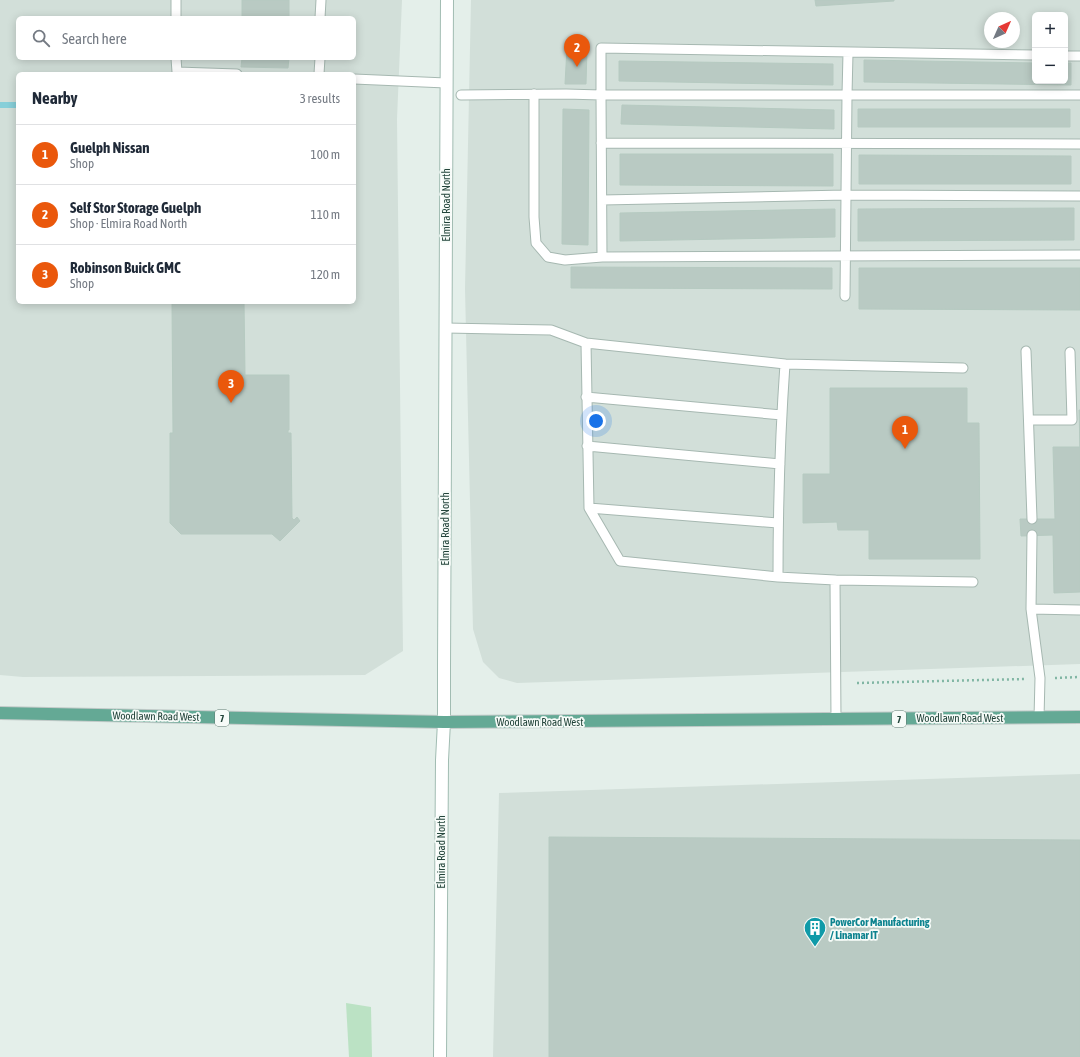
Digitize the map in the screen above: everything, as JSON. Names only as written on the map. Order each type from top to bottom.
[{"type":"main road","name":"Elmira Road North","points":[[440,1057],[442,760],[444,722],[447,0]]},
{"type":"main road","name":"Woodlawn Road West","points":[[0,713],[444,722],[1080,717]]},
{"type":"lane","points":[[176,0],[176,16]]},
{"type":"lane","points":[[320,16],[321,0]]},
{"type":"lane","points":[[602,257],[601,48],[1032,56]]},
{"type":"lane","points":[[845,296],[847,143],[846,95],[848,53]]},
{"type":"lane","points":[[1068,56],[1080,56]]},
{"type":"lane","points":[[176,60],[177,72]]},
{"type":"lane","points":[[319,72],[320,60]]},
{"type":"lane","points":[[356,79],[446,83]]},
{"type":"lane","points":[[534,94],[534,217],[536,243],[548,257],[565,260],[602,257],[1080,255]]},
{"type":"lane","points":[[461,95],[1080,96]]},
{"type":"lane","points":[[601,143],[1080,144]]},
{"type":"lane","points":[[602,200],[846,196],[1080,196]]},
{"type":"lane","points":[[446,328],[551,330],[586,343],[785,364],[963,368]]},
{"type":"lane","points":[[586,343],[589,508],[620,561],[778,577],[835,580],[973,582]]},
{"type":"lane","points":[[1026,352],[1032,519]]},
{"type":"lane","points":[[1029,420],[1072,420],[1070,352]]},
{"type":"lane","points":[[778,577],[778,522],[785,364]]},
{"type":"lane","points":[[586,397],[782,415]]},
{"type":"lane","points":[[587,446],[780,464]]},
{"type":"lane","points":[[589,508],[778,522]]},
{"type":"lane","points":[[1032,535],[1031,608],[1040,678],[1039,718]]},
{"type":"lane","points":[[835,580],[836,719]]},
{"type":"lane","points":[[1031,608],[1080,610]]},
{"type":"path","points":[[857,683],[1080,677]]},
{"type":"shaded area","points":[[0,0],[402,0],[397,119],[403,651],[365,675],[23,677],[0,675]]},
{"type":"shaded area","points":[[471,0],[1080,0],[1080,664],[517,683],[499,678],[483,662],[473,629],[465,289]]},
{"type":"shaded area","name":"PowerCor Manufacturing / Linamar IT","points":[[1080,774],[1080,1057],[493,1057],[499,793]]},
{"type":"green space","points":[[346,1003],[371,1007],[372,1057],[349,1057]]},
{"type":"building","points":[[242,0],[289,0],[289,16],[242,16]]},
{"type":"building","points":[[815,0],[894,0],[894,1],[816,6]]},
{"type":"building","points":[[567,48],[587,49],[586,84],[565,84]]},
{"type":"building","points":[[242,60],[289,60],[288,68],[241,67]]},
{"type":"building","points":[[864,60],[1032,63],[1032,84],[1068,84],[1068,63],[1071,63],[1071,85],[864,82]]},
{"type":"building","points":[[619,61],[833,64],[833,85],[619,81]]},
{"type":"building","points":[[622,105],[834,110],[834,129],[621,124]]},
{"type":"building","points":[[563,109],[589,110],[588,245],[562,244]]},
{"type":"building","points":[[858,109],[1070,109],[1070,127],[858,127]]},
{"type":"building","points":[[620,154],[833,154],[833,186],[620,185]]},
{"type":"building","points":[[859,155],[1071,156],[1071,184],[859,184]]},
{"type":"building","points":[[1074,208],[1074,240],[858,241],[858,209]]},
{"type":"building","points":[[835,209],[835,237],[620,241],[620,213]]},
{"type":"building","points":[[571,267],[832,268],[832,289],[571,288]]},
{"type":"building","points":[[859,268],[1080,268],[1080,310],[859,309]]},
{"type":"building","points":[[172,304],[244,304],[245,375],[289,375],[288,433],[291,433],[292,518],[294,520],[297,517],[300,521],[280,541],[272,534],[181,534],[170,523],[170,433],[173,433]]},
{"type":"building","points":[[830,388],[967,388],[967,423],[979,423],[980,559],[869,559],[869,530],[838,530],[837,522],[803,523],[803,474],[830,474]]},
{"type":"building","points":[[1079,410],[1080,410],[1080,447]]},
{"type":"building","points":[[1053,447],[1080,447],[1080,592],[1054,593],[1053,535],[1021,536],[1020,519],[1055,519]]},
{"type":"building","name":"PowerCor Manufacturing / Linamar IT","points":[[549,837],[1080,840],[1080,1057],[549,1057]]},
{"type":"waterway","points":[[0,105],[16,105]]},
{"type":"place","name":"Self Stor Storage Guelph","points":[[577,67]]},
{"type":"place","name":"Robinson Buick GMC","points":[[231,403]]},
{"type":"place","name":"Guelph Nissan","points":[[905,449]]},
{"type":"place","name":"PowerCor Manufacturing / Linamar IT","points":[[815,948]]}]
